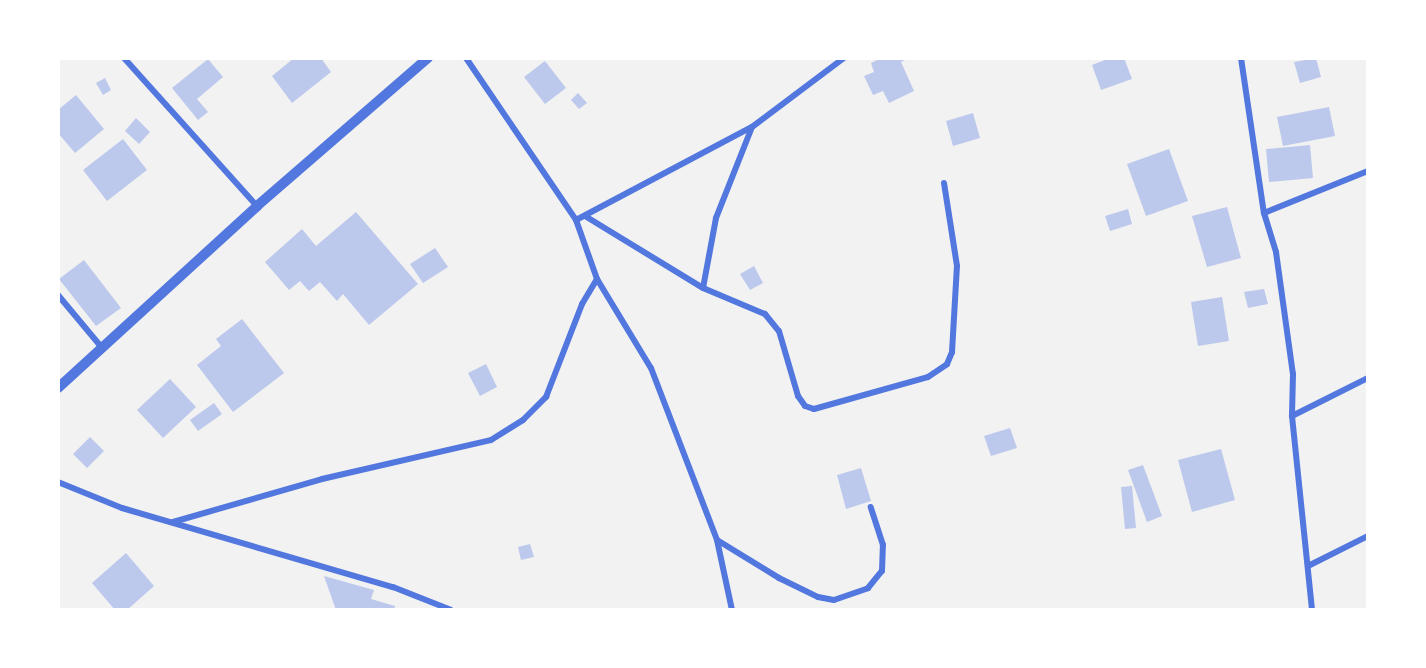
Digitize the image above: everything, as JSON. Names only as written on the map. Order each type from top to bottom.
[{"type":"street","points":[[124,58],[257,206]]},
{"type":"street","points":[[58,388],[103,350],[257,206],[428,58]]},
{"type":"street","points":[[466,58],[576,220],[597,279],[651,368],[717,540],[732,609]]},
{"type":"street","points":[[576,220],[752,127],[844,58]]},
{"type":"street","points":[[1241,58],[1264,213],[1276,252],[1293,374],[1292,416],[1310,565],[1312,609]]},
{"type":"street","points":[[703,288],[716,218],[752,127]]},
{"type":"street","points":[[1264,213],[1368,171]]},
{"type":"street","points":[[585,216],[703,288],[765,314],[779,331],[794,385],[805,406],[827,408],[928,377],[947,364],[952,352],[957,266],[944,183]]},
{"type":"street","points":[[173,522],[322,479],[491,440],[523,420],[546,397],[582,304],[597,279]]},
{"type":"street","points":[[58,295],[103,350]]},
{"type":"street","points":[[1292,416],[1368,378]]},
{"type":"street","points":[[58,482],[82,494],[393,587],[451,609]]},
{"type":"street","points":[[717,540],[779,578],[818,597],[834,600],[868,588],[882,571],[883,545],[871,507]]},
{"type":"street","points":[[1310,565],[1368,536]]},
{"type":"building","points":[[294,58],[321,58],[331,72],[292,103],[272,76]]},
{"type":"building","points":[[881,58],[909,58],[901,62],[914,91],[889,103],[883,91],[873,95],[864,76],[874,72],[871,63]]},
{"type":"building","points":[[1110,58],[1124,58],[1132,79],[1101,90],[1092,65]]},
{"type":"building","points":[[1316,58],[1321,77],[1300,83],[1294,62]]},
{"type":"building","points":[[208,59],[223,77],[197,99],[208,112],[198,120],[172,88]]},
{"type":"building","points":[[545,61],[566,88],[545,104],[524,77]]},
{"type":"building","points":[[105,78],[111,90],[103,95],[96,83]]},
{"type":"building","points":[[578,93],[587,103],[579,109],[571,100]]},
{"type":"building","points":[[76,95],[104,129],[75,153],[58,133],[58,110]]},
{"type":"building","points":[[1329,107],[1335,136],[1283,146],[1277,117]]},
{"type":"building","points":[[973,113],[980,138],[953,146],[946,121]]},
{"type":"building","points":[[136,118],[150,132],[139,144],[125,131]]},
{"type":"building","points":[[123,139],[147,170],[107,201],[83,170]]},
{"type":"building","points":[[1310,145],[1313,178],[1269,182],[1266,149]]},
{"type":"building","points":[[1169,149],[1188,201],[1146,216],[1127,164]]},
{"type":"building","points":[[1227,207],[1241,258],[1207,267],[1192,216]]},
{"type":"building","points":[[1128,209],[1132,224],[1110,231],[1105,216]]},
{"type":"building","points":[[356,212],[418,284],[369,325],[343,294],[337,301],[320,282],[309,291],[300,281],[289,290],[265,262],[302,229],[316,246]]},
{"type":"building","points":[[435,248],[448,267],[423,283],[410,264]]},
{"type":"building","points":[[84,260],[121,308],[96,326],[59,279]]},
{"type":"building","points":[[754,266],[763,283],[750,290],[740,274]]},
{"type":"building","points":[[1264,289],[1268,304],[1248,308],[1244,292]]},
{"type":"building","points":[[1222,297],[1229,341],[1198,346],[1191,302]]},
{"type":"building","points":[[242,319],[284,373],[233,412],[197,365],[221,346],[216,339]]},
{"type":"building","points":[[486,364],[497,387],[480,396],[468,373]]},
{"type":"building","points":[[170,379],[196,407],[163,438],[137,410]]},
{"type":"building","points":[[214,403],[222,414],[198,431],[190,420]]},
{"type":"building","points":[[1010,428],[1017,448],[991,456],[984,436]]},
{"type":"building","points":[[90,437],[104,451],[87,468],[73,454]]},
{"type":"building","points":[[1221,449],[1235,500],[1192,512],[1178,460]]},
{"type":"building","points":[[1143,465],[1162,516],[1147,522],[1128,470]]},
{"type":"building","points":[[861,468],[871,501],[846,509],[837,475]]},
{"type":"building","points":[[1132,486],[1136,528],[1125,529],[1121,487]]},
{"type":"building","points":[[530,544],[534,557],[521,560],[518,547]]},
{"type":"building","points":[[126,553],[154,586],[127,610],[115,610],[92,583]]},
{"type":"building","points":[[324,576],[374,590],[371,599],[395,606],[394,610],[336,610]]}]
